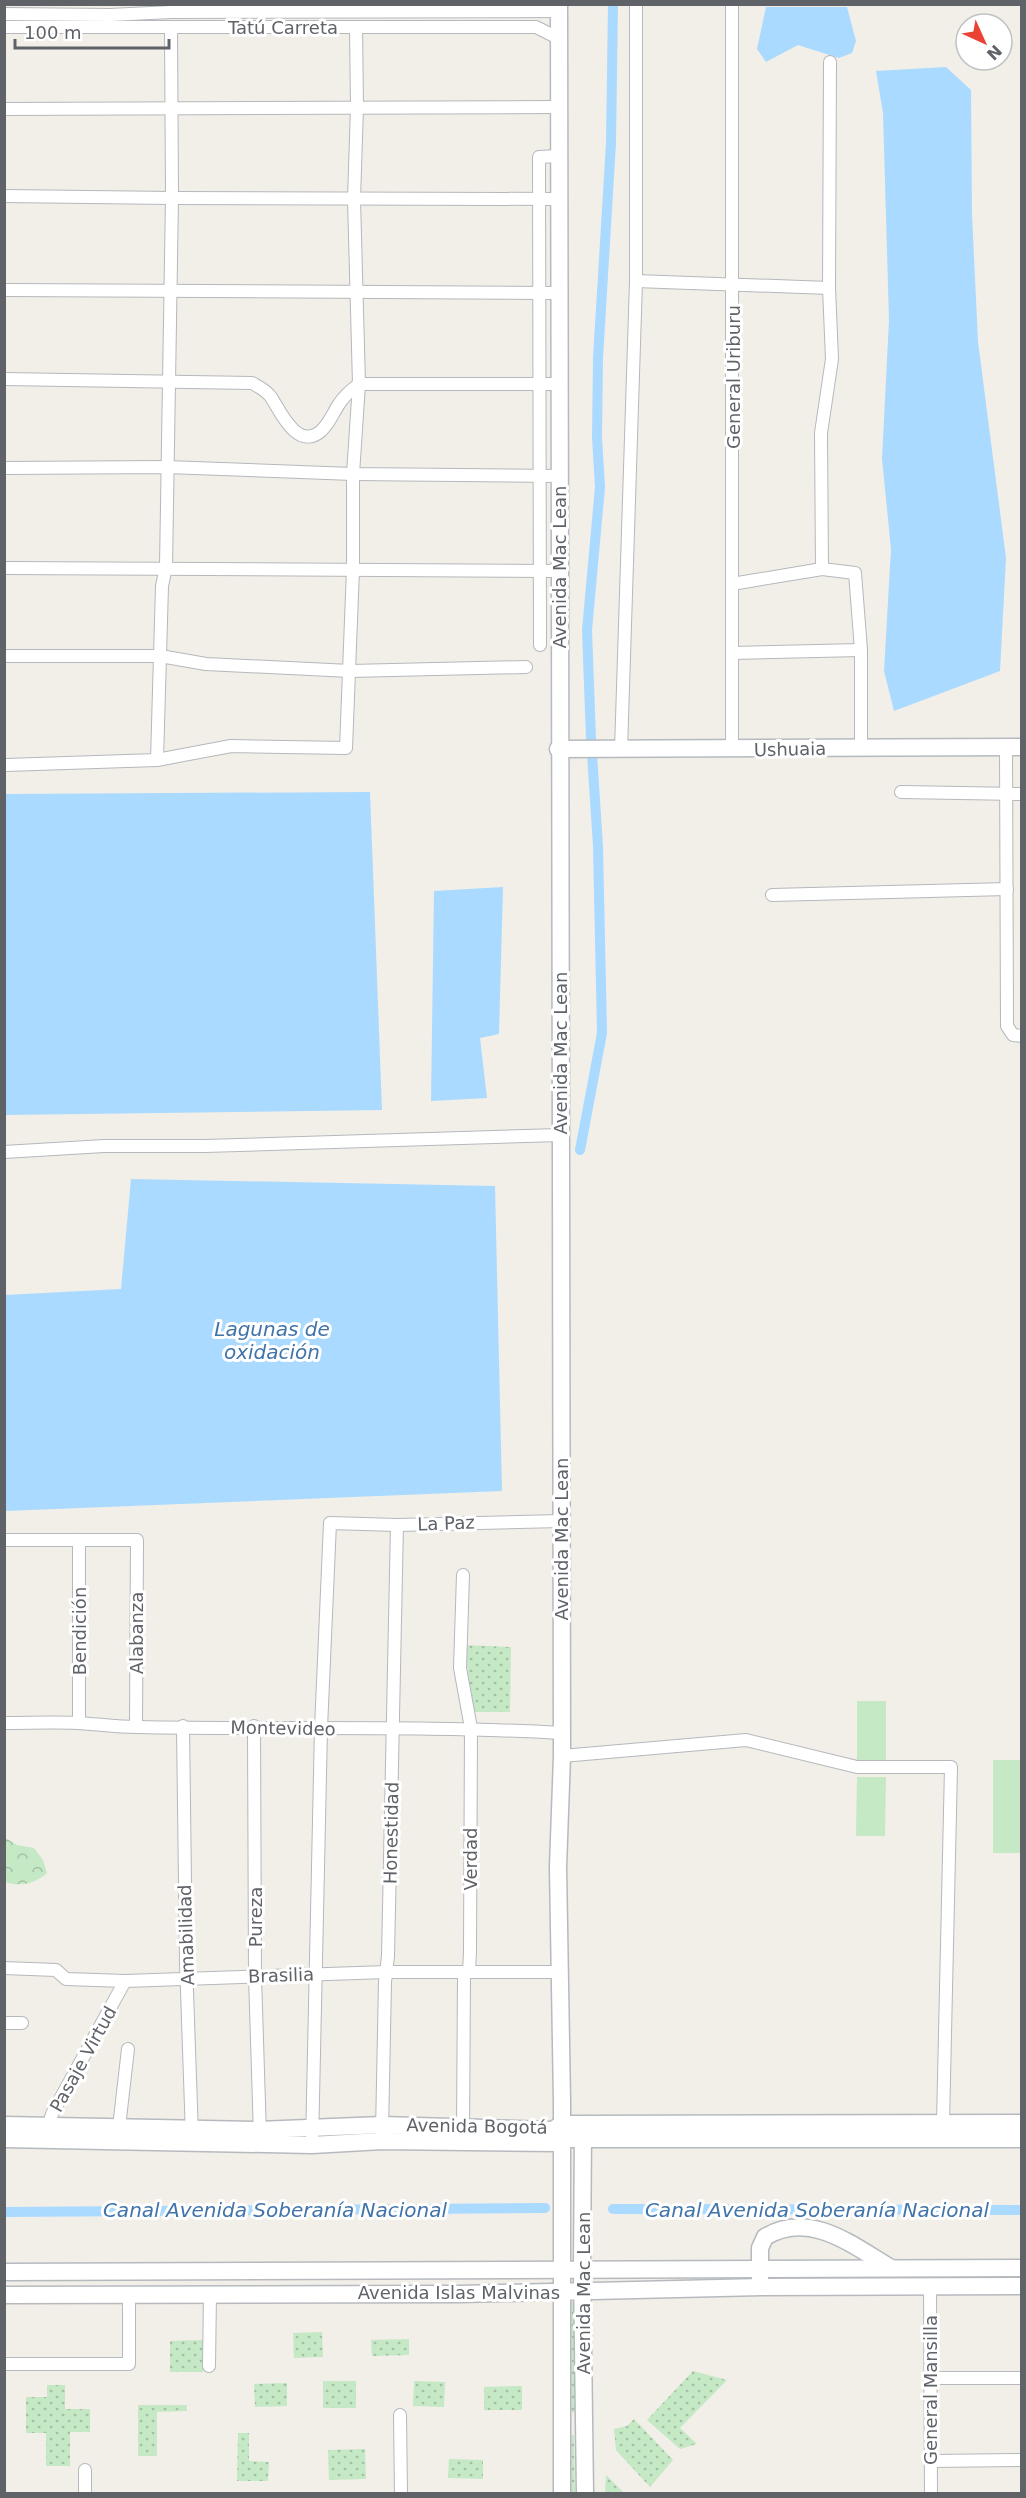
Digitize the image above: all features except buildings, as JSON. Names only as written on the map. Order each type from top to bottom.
[{"type":"main road","name":"Avenida Mac Lean","points":[[559,8],[558,749],[562,1756],[558,1867],[562,2102],[562,2493]]},
{"type":"main road","name":"Ushuaia","points":[[558,749],[1014,748]]},
{"type":"main road","points":[[562,2102],[583,2131]]},
{"type":"main road","name":"Avenida Bogotá","points":[[808,2131],[943,2123],[1022,2123]]},
{"type":"main road","name":"Avenida Bogotá","points":[[4,2125],[47,2132],[260,2137],[382,2133],[463,2135],[557,2143],[562,2132],[583,2131],[808,2131],[1022,2139]]},
{"type":"main road","name":"Avenida Bogotá","points":[[4,2139],[47,2132],[119,2127],[192,2135]]},
{"type":"main road","name":"Avenida Mac Lean","points":[[583,2131],[585,2493]]},
{"type":"main road","points":[[762,2287],[758,2269],[760,2248],[765,2237],[790,2226],[815,2229],[833,2235],[892,2268]]},
{"type":"main road","name":"Avenida Islas Malvinas","points":[[4,2272],[1022,2268]]},
{"type":"main road","name":"Avenida Islas Malvinas","points":[[4,2295],[460,2294],[762,2287],[1022,2286]]},
{"type":"street","points":[[621,750],[636,281],[636,4]]},
{"type":"street","name":"General Uriburu","points":[[732,4],[732,750]]},
{"type":"street","points":[[4,14],[110,15],[171,8],[559,8]]},
{"type":"street","name":"Tatú Carreta","points":[[4,27],[536,27],[558,38]]},
{"type":"street","points":[[157,760],[162,586],[166,567],[172,198],[171,27]]},
{"type":"street","points":[[6,765],[157,760],[231,746],[346,748],[353,569],[353,474],[358,384],[354,199],[357,107],[356,27]]},
{"type":"street","points":[[822,569],[821,433],[832,359],[829,288],[830,62]]},
{"type":"street","points":[[4,109],[558,107]]},
{"type":"street","points":[[540,645],[539,157],[559,156]]},
{"type":"street","points":[[4,196],[558,199]]},
{"type":"street","points":[[636,281],[829,288]]},
{"type":"street","points":[[4,290],[559,292]]},
{"type":"street","points":[[4,379],[252,383],[270,396],[281,418],[297,433],[310,436],[319,433],[326,426],[339,404],[358,384],[559,384]]},
{"type":"street","points":[[4,468],[166,467],[353,474],[559,476]]},
{"type":"street","points":[[4,568],[166,567],[559,571]]},
{"type":"street","points":[[732,584],[822,569],[855,573],[861,650],[861,747]]},
{"type":"street","points":[[732,653],[861,650]]},
{"type":"street","points":[[4,656],[160,656],[206,664],[350,670],[526,667]]},
{"type":"street","points":[[1014,748],[1006,793],[1007,1026],[1013,1035],[1022,1036]]},
{"type":"street","points":[[901,792],[1022,794]]},
{"type":"street","points":[[772,895],[1007,890]]},
{"type":"street","points":[[4,1152],[104,1146],[205,1146],[560,1135]]},
{"type":"street","name":"La Paz","points":[[321,1728],[330,1523],[397,1525],[561,1521]]},
{"type":"street","name":"Honestidad","points":[[382,2133],[394,1730],[397,1525]]},
{"type":"street","points":[[4,1540],[79,1540]]},
{"type":"street","name":"Alabanza","points":[[79,1540],[137,1540],[136,1727]]},
{"type":"street","name":"Bendición","points":[[79,1540],[79,1723]]},
{"type":"street","name":"Verdad","points":[[463,1575],[460,1668],[471,1728],[470,1971],[464,1976],[463,2135]]},
{"type":"street","name":"Montevideo","points":[[4,1723],[394,1730],[471,1728],[561,1733]]},
{"type":"street","name":"Amabilidad","points":[[183,1726],[192,2135]]},
{"type":"street","name":"Pureza","points":[[254,1726],[255,1976],[260,2137]]},
{"type":"street","points":[[312,2137],[321,1728]]},
{"type":"street","points":[[562,1756],[746,1740],[857,1767],[951,1767],[943,2123]]},
{"type":"street","name":"Brasilia","points":[[4,1968],[56,1970],[66,1979],[125,1981],[317,1973],[560,1972]]},
{"type":"street","name":"Pasaje Virtud","points":[[47,2132],[125,1981]]},
{"type":"street","points":[[4,2024],[22,2023]]},
{"type":"street","points":[[119,2127],[128,2049]]},
{"type":"street","name":"General Mansilla","points":[[930,2287],[931,2493]]},
{"type":"street","points":[[209,2366],[210,2293]]},
{"type":"street","points":[[4,2364],[129,2364],[129,2295]]},
{"type":"street","points":[[931,2378],[1022,2378]]},
{"type":"street","points":[[562,2428],[584,2414]]},
{"type":"street","points":[[400,2415],[401,2493]]},
{"type":"street","points":[[930,2461],[1022,2460]]},
{"type":"street","points":[[85,2470],[85,2493]]},
{"type":"green space","points":[[465,1645],[511,1647],[510,1712],[472,1712]]},
{"type":"green space","points":[[857,1701],[886,1701],[886,1760],[857,1760]]},
{"type":"green space","points":[[993,1760],[1021,1760],[1021,1853],[993,1853]]},
{"type":"green space","points":[[857,1777],[886,1777],[885,1836],[856,1836]]},
{"type":"green space","points":[[4,1837],[17,1845],[34,1848],[43,1860],[47,1873],[27,1884],[5,1882]]},
{"type":"green space","points":[[570,2302],[579,2303],[579,2412],[569,2412]]},
{"type":"green space","points":[[322,2332],[323,2357],[294,2358],[293,2333]]},
{"type":"green space","points":[[409,2339],[409,2355],[372,2356],[371,2340]]},
{"type":"green space","points":[[203,2340],[203,2372],[170,2372],[170,2341]]},
{"type":"green space","points":[[693,2371],[727,2380],[680,2428],[697,2444],[680,2449],[647,2420]]},
{"type":"green space","points":[[323,2381],[356,2381],[356,2408],[323,2408]]},
{"type":"green space","points":[[414,2381],[445,2382],[444,2407],[413,2406]]},
{"type":"green space","points":[[287,2383],[287,2406],[255,2407],[254,2384]]},
{"type":"green space","points":[[47,2385],[65,2385],[65,2409],[90,2409],[90,2432],[70,2432],[70,2466],[46,2466],[46,2433],[26,2433],[26,2397],[47,2397]]},
{"type":"green space","points":[[522,2386],[522,2410],[484,2410],[484,2387]]},
{"type":"green space","points":[[138,2405],[187,2405],[187,2411],[157,2412],[157,2456],[138,2456]]},
{"type":"green space","points":[[634,2419],[673,2460],[650,2487],[616,2450],[614,2429],[627,2426]]},
{"type":"green space","points":[[238,2433],[249,2433],[249,2461],[269,2462],[268,2481],[237,2481]]},
{"type":"green space","points":[[567,2435],[574,2435],[575,2493],[568,2493]]},
{"type":"green space","points":[[365,2449],[366,2479],[329,2480],[328,2450]]},
{"type":"green space","points":[[449,2459],[483,2460],[483,2479],[448,2478]]},
{"type":"green space","points":[[606,2475],[624,2493],[605,2493]]},
{"type":"water","points":[[766,7],[847,7],[856,41],[852,53],[839,58],[798,45],[766,62],[757,49]]},
{"type":"water","points":[[946,67],[971,90],[972,214],[978,342],[1006,558],[1000,671],[894,711],[884,671],[891,549],[882,459],[889,320],[883,113],[876,71]]},
{"type":"water","points":[[370,792],[382,1110],[5,1115],[5,794]]},
{"type":"water","points":[[503,887],[499,1034],[480,1038],[487,1098],[431,1101],[434,891]]},
{"type":"water","name":"Lagunas de oxidación","points":[[131,1179],[495,1186],[502,1491],[5,1511],[5,1295],[121,1289]]},
{"type":"waterway","points":[[591,739],[587,630],[600,487],[597,437],[598,358],[611,143],[613,4]]},
{"type":"waterway","points":[[580,1150],[602,1033],[598,846],[592,754]]},
{"type":"waterway","name":"Canal Avenida Soberanía Nacional","points":[[4,2212],[545,2208]]},
{"type":"waterway","name":"Canal Avenida Soberanía Nacional","points":[[613,2209],[1022,2210]]}]
